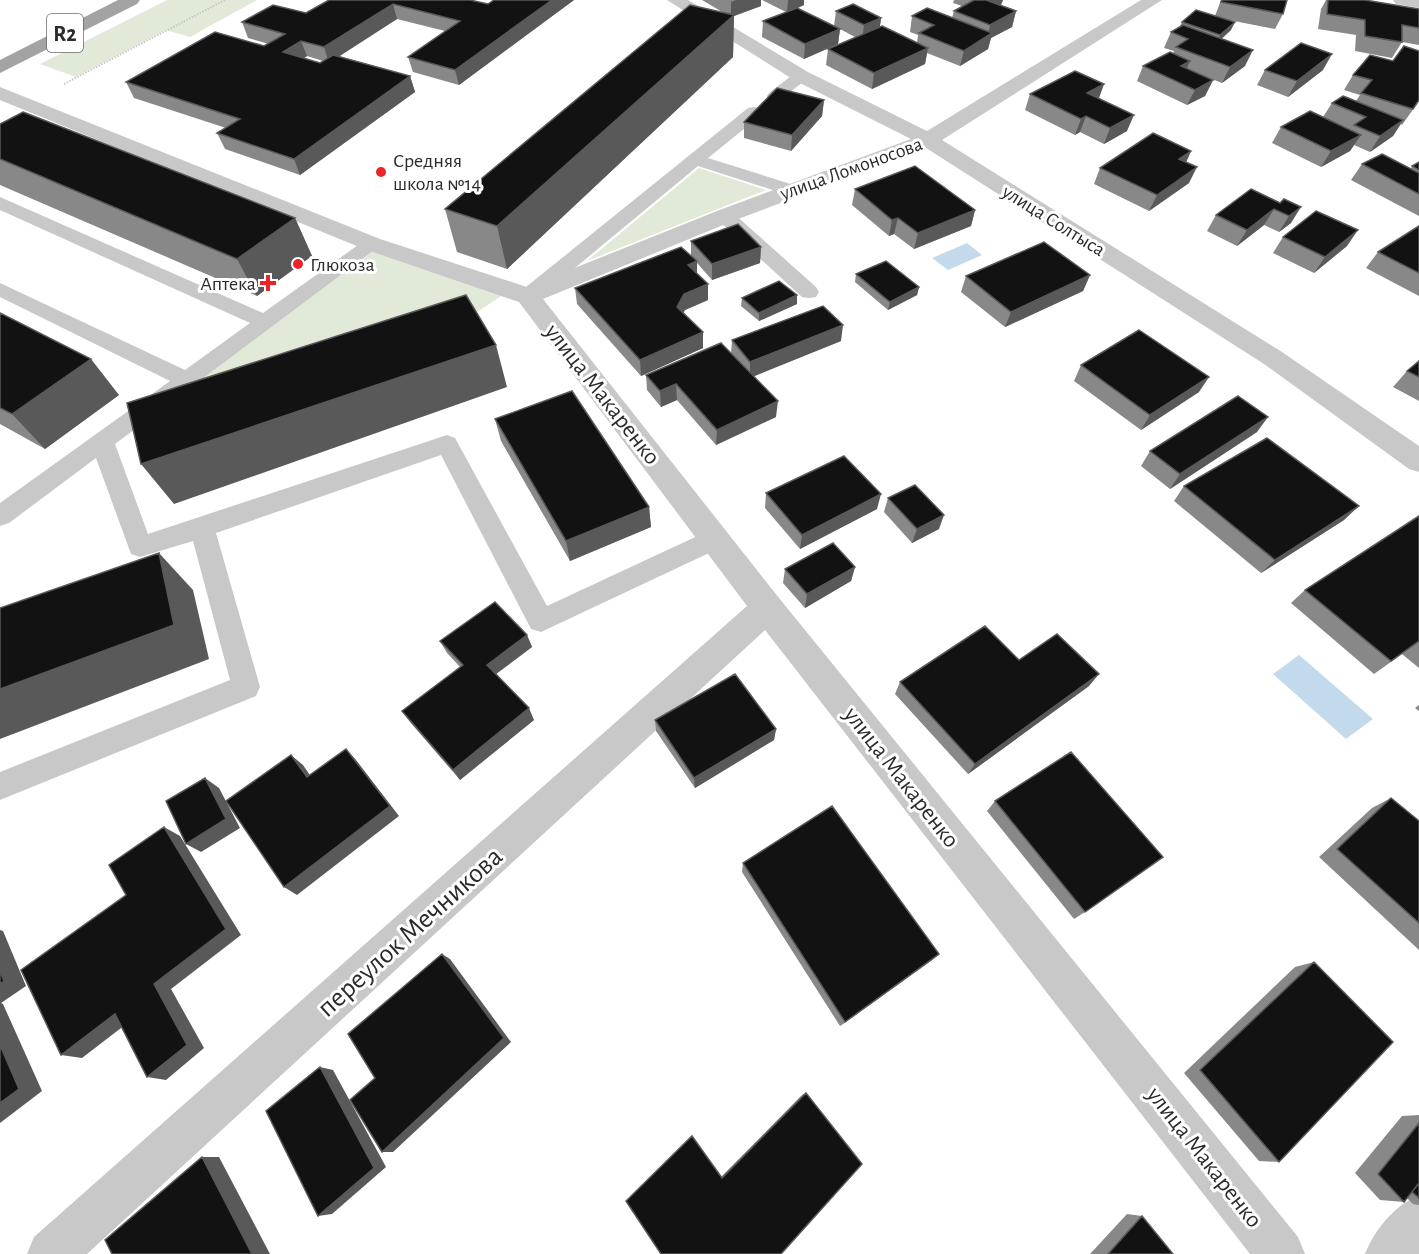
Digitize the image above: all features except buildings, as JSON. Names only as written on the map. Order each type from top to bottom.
[{"type":"main road","name":"R2","points":[[0,67],[131,0]]},
{"type":"street","name":"улица Солтыса","points":[[676,0],[801,76],[928,140],[1273,358],[1419,461]]},
{"type":"street","name":"улица Ломоносова","points":[[528,296],[791,190],[928,140],[1153,0]]},
{"type":"street","points":[[1402,0],[1419,3]]},
{"type":"street","points":[[0,93],[372,244],[528,296]]},
{"type":"street","name":"улица Макаренко","points":[[528,296],[767,608],[1281,1254]]},
{"type":"street","name":"переулок Мечникова","points":[[51,1254],[767,608]]},
{"type":"street","points":[[1389,1254],[1419,1219]]},
{"type":"lane","points":[[775,96],[801,76]]},
{"type":"lane","points":[[528,296],[754,112]]},
{"type":"lane","points":[[40,128],[59,117]]},
{"type":"lane","points":[[696,160],[791,190]]},
{"type":"lane","points":[[0,203],[265,321]]},
{"type":"lane","points":[[725,216],[809,292]]},
{"type":"lane","points":[[0,516],[372,244]]},
{"type":"lane","points":[[0,289],[185,379]]},
{"type":"lane","points":[[102,441],[140,547],[447,444],[541,621],[715,539]]},
{"type":"lane","points":[[0,786],[246,687],[202,528]]},
{"type":"path","points":[[28,105],[225,0]]},
{"type":"green space","points":[[167,0],[257,0],[190,37],[166,30],[76,77],[40,64]]},
{"type":"green space","points":[[699,168],[766,190],[587,261]]},
{"type":"green space","points":[[372,244],[510,290],[467,319],[123,426]]},
{"type":"water","points":[[967,243],[982,255],[948,270],[932,258]]},
{"type":"water","points":[[1299,655],[1373,719],[1346,739],[1273,674]]},
{"type":"place","name":"Средняя школа №14","points":[[381,172]]},
{"type":"place","name":"Глюкоза","points":[[298,264]]},
{"type":"place","name":"Аптека","points":[[268,283]]}]
